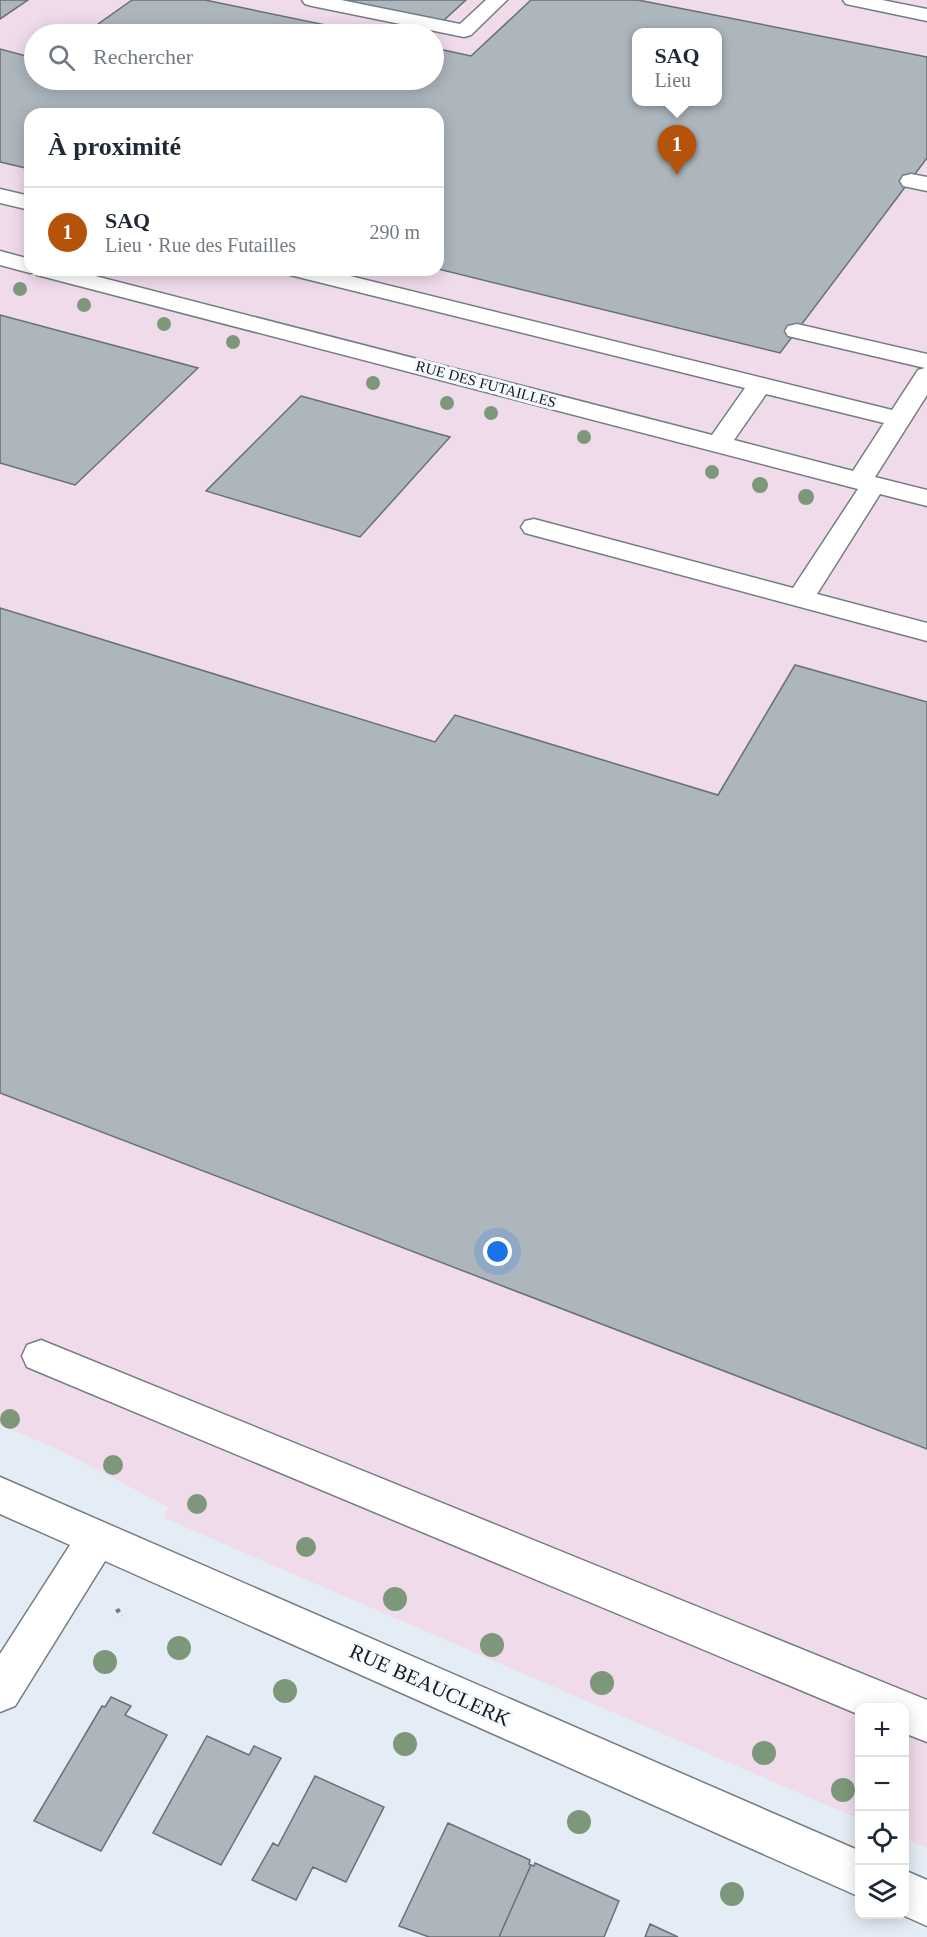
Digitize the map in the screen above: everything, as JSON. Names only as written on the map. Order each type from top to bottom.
[{"type":"street","points":[[312,0],[430,24]]},
{"type":"street","points":[[444,27],[464,31],[497,0]]},
{"type":"street","points":[[853,0],[927,15]]},
{"type":"street","points":[[0,196],[24,202]]},
{"type":"street","points":[[0,258],[24,264]]},
{"type":"street","name":"RUE DES FUTAILLES","points":[[68,276],[927,498]]},
{"type":"street","points":[[322,276],[899,419]]},
{"type":"street","points":[[797,331],[927,361]]},
{"type":"street","points":[[800,598],[866,483],[899,419],[927,375]]},
{"type":"street","points":[[718,444],[760,385]]},
{"type":"street","points":[[534,527],[927,632]]},
{"type":"street","points":[[41,1356],[883,1703]]},
{"type":"street","name":"RUE BEAUCLERK","points":[[0,1495],[855,1872]]},
{"type":"street","points":[[0,1692],[97,1538]]},
{"type":"street","points":[[909,1714],[927,1721]]},
{"type":"street","points":[[909,1895],[927,1903]]},
{"type":"path","points":[[117,1609],[121,1616]]},
{"type":"shaded area","points":[[0,0],[927,0],[927,1848],[909,1841],[909,1703],[855,1703],[855,1817],[164,1518],[168,1507],[62,1451],[0,1425]]},
{"type":"building","points":[[0,0],[28,0],[0,19]]},
{"type":"building","points":[[132,0],[205,0],[321,24],[98,24]]},
{"type":"building","points":[[342,0],[466,0],[443,21]]},
{"type":"building","points":[[531,0],[638,0],[927,57],[927,158],[780,353],[444,270],[444,108],[24,108],[24,168],[0,162],[0,49],[24,55],[24,90],[444,90],[444,50],[471,56]]},
{"type":"building","points":[[0,315],[198,368],[75,485],[0,463]]},
{"type":"building","points":[[301,396],[450,437],[360,537],[206,491]]},
{"type":"building","points":[[0,608],[435,742],[455,715],[718,795],[795,665],[927,702],[927,1449],[0,1093]]},
{"type":"building","points":[[111,1697],[131,1706],[125,1715],[167,1735],[101,1851],[34,1821],[102,1706],[105,1707]]},
{"type":"building","points":[[207,1736],[249,1755],[254,1746],[281,1758],[221,1865],[153,1833]]},
{"type":"building","points":[[315,1776],[384,1807],[346,1882],[313,1867],[296,1900],[252,1880],[273,1843],[278,1846]]},
{"type":"building","points":[[448,1823],[530,1860],[531,1865],[499,1937],[429,1937],[399,1926]]},
{"type":"building","points":[[535,1863],[619,1901],[604,1937],[499,1937],[531,1865],[534,1866]]},
{"type":"building","points":[[650,1924],[678,1937],[645,1937]]},
{"type":"place","name":"SAQ","points":[[677,175]]}]
